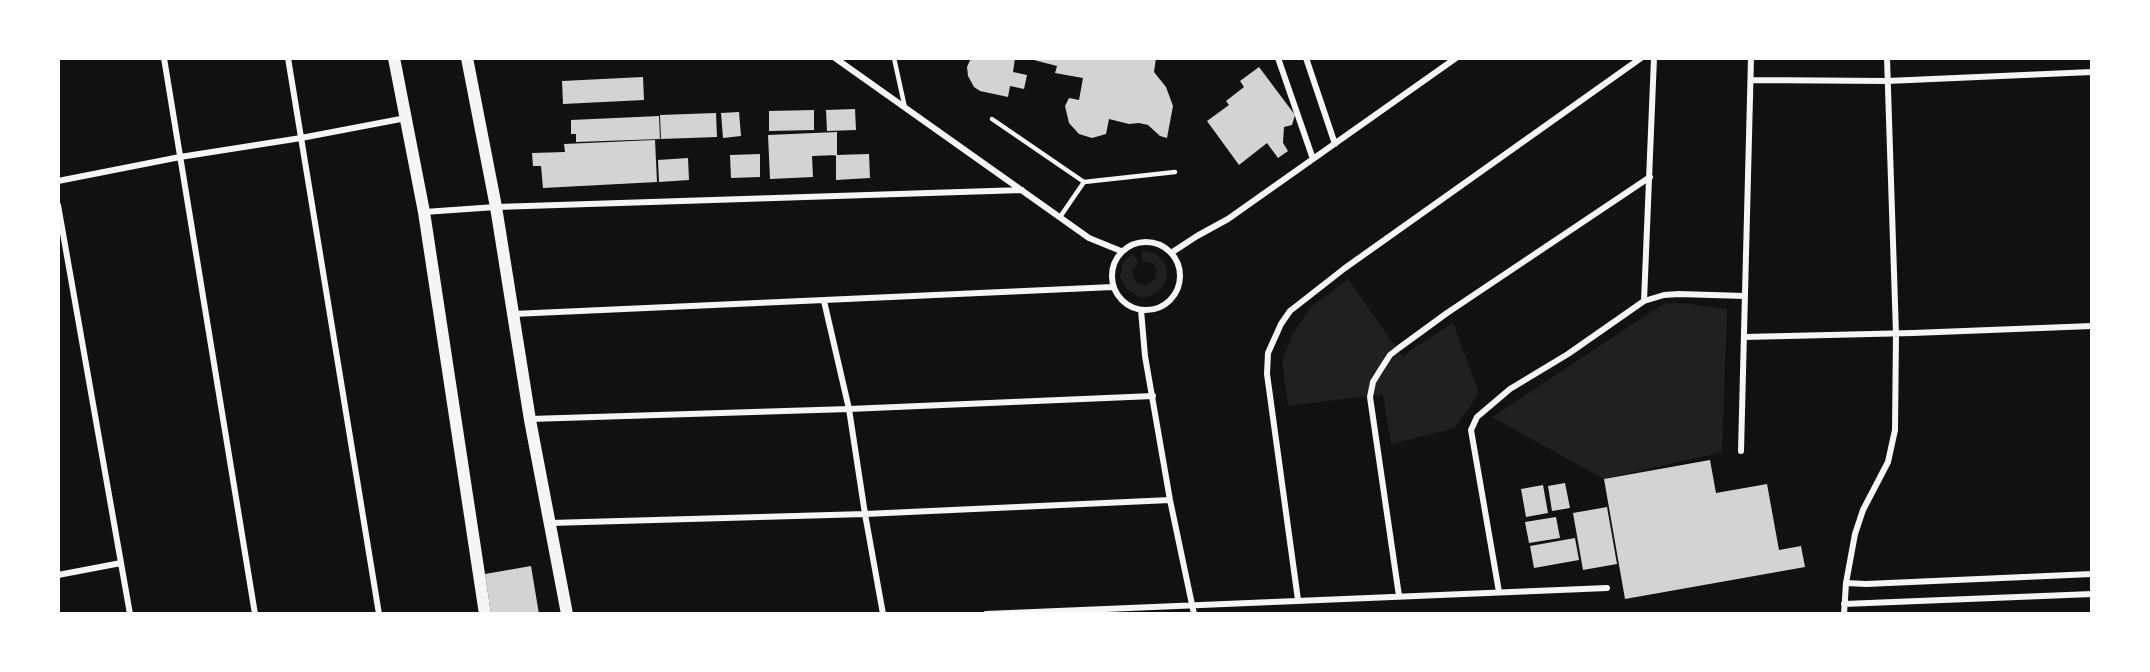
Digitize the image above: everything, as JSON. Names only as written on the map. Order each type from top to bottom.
[{"type":"main road","points":[[394,58],[424,212],[485,614]]},
{"type":"main road","points":[[467,58],[496,207],[530,420],[567,614]]},
{"type":"street","points":[[164,58],[255,614]]},
{"type":"street","points":[[288,58],[379,614]]},
{"type":"street","points":[[835,58],[1089,238],[1121,251]]},
{"type":"street","points":[[1278,58],[1313,159]]},
{"type":"street","points":[[1306,58],[1335,144]]},
{"type":"street","points":[[1171,253],[1228,219],[1456,58]]},
{"type":"street","points":[[1298,600],[1267,374],[1268,353],[1281,324],[1290,311],[1345,268],[1641,58]]},
{"type":"street","points":[[1644,301],[1654,58]]},
{"type":"street","points":[[1741,451],[1751,58]]},
{"type":"street","points":[[1844,614],[1846,584],[1855,534],[1863,510],[1888,462],[1895,430],[1896,334],[1887,58]]},
{"type":"street","points":[[1750,80],[1887,81],[2091,72]]},
{"type":"street","points":[[58,181],[407,117]]},
{"type":"street","points":[[1399,596],[1370,397],[1377,375],[1390,356],[1409,340],[1650,177]]},
{"type":"street","points":[[424,212],[496,207],[1023,190]]},
{"type":"street","points":[[58,205],[130,614]]},
{"type":"street","points":[[1150,242],[1159,244],[1171,253],[1180,271],[1178,289],[1167,303],[1150,310],[1142,310],[1125,304],[1118,297],[1113,287],[1111,272],[1121,251],[1132,244],[1150,242]]},
{"type":"street","points":[[513,314],[1113,287]]},
{"type":"street","points":[[1499,592],[1471,430],[1477,417],[1510,388],[1568,354],[1644,301],[1664,295],[1678,294],[1745,296]]},
{"type":"street","points":[[824,301],[849,409],[865,514],[884,614]]},
{"type":"street","points":[[1142,310],[1145,356],[1170,500],[1194,614]]},
{"type":"street","points":[[1744,337],[1896,334],[2091,326]]},
{"type":"street","points":[[530,420],[1153,396]]},
{"type":"street","points":[[550,523],[865,514],[1170,500]]},
{"type":"street","points":[[58,575],[122,563]]},
{"type":"street","points":[[1846,584],[2091,574]]},
{"type":"street","points":[[986,614],[1607,588]]},
{"type":"street","points":[[1844,604],[2091,594]]},
{"type":"lane","points":[[894,58],[905,108]]},
{"type":"lane","points":[[992,119],[1084,182],[1175,172]]},
{"type":"lane","points":[[1060,217],[1084,182]]},
{"type":"shaded area","points":[[1141,251],[1155,253],[1165,264],[1167,271],[1167,278],[1160,291],[1147,297],[1139,297],[1127,290],[1120,277],[1123,263],[1133,253],[1138,263],[1132,272],[1136,282],[1146,285],[1155,279],[1156,268],[1153,264],[1143,261]]},
{"type":"shaded area","points":[[1348,279],[1403,357],[1453,323],[1479,393],[1455,428],[1391,444],[1383,394],[1288,406],[1282,361],[1293,333],[1311,307]]},
{"type":"shaded area","points":[[1665,303],[1727,309],[1722,452],[1604,479],[1492,417]]},
{"type":"building","points":[[971,58],[1015,58],[1013,72],[1027,75],[1024,89],[1010,86],[1008,97],[980,91],[974,87],[968,76],[967,67]]},
{"type":"building","points":[[1026,58],[1156,58],[1154,72],[1166,87],[1173,106],[1167,138],[1160,136],[1148,125],[1129,124],[1109,119],[1106,134],[1092,138],[1079,134],[1069,123],[1065,106],[1069,98],[1079,100],[1083,78],[1055,73],[1057,66]]},
{"type":"building","points":[[1259,67],[1295,115],[1292,125],[1284,127],[1283,143],[1288,151],[1278,158],[1267,143],[1239,165],[1207,121],[1229,105],[1226,101],[1244,87],[1240,81]]},
{"type":"building","points":[[643,77],[644,100],[563,104],[562,81]]},
{"type":"building","points":[[855,109],[856,130],[827,131],[826,110]]},
{"type":"building","points":[[814,110],[814,130],[769,131],[769,111]]},
{"type":"building","points":[[739,112],[741,136],[723,138],[721,113]]},
{"type":"building","points":[[716,113],[717,137],[661,139],[660,115]]},
{"type":"building","points":[[659,116],[660,139],[576,142],[576,134],[571,134],[571,120]]},
{"type":"building","points":[[837,132],[837,155],[812,156],[813,177],[770,179],[768,135]]},
{"type":"building","points":[[655,140],[657,182],[543,188],[541,166],[533,166],[532,153],[565,152],[564,144]]},
{"type":"building","points":[[760,154],[760,177],[731,178],[730,155]]},
{"type":"building","points":[[869,154],[870,178],[836,180],[836,155]]},
{"type":"building","points":[[688,158],[689,180],[659,182],[658,160]]},
{"type":"building","points":[[1710,460],[1716,493],[1767,484],[1779,550],[1801,546],[1805,567],[1625,599],[1604,479]]},
{"type":"building","points":[[1565,483],[1570,508],[1552,511],[1548,486]]},
{"type":"building","points":[[1543,485],[1548,513],[1526,517],[1521,489]]},
{"type":"building","points":[[1607,507],[1617,564],[1583,570],[1573,513]]},
{"type":"building","points":[[1556,517],[1560,538],[1529,543],[1525,522]]},
{"type":"building","points":[[1575,538],[1579,560],[1534,568],[1530,546]]},
{"type":"building","points":[[531,566],[539,614],[491,614],[485,574]]}]
